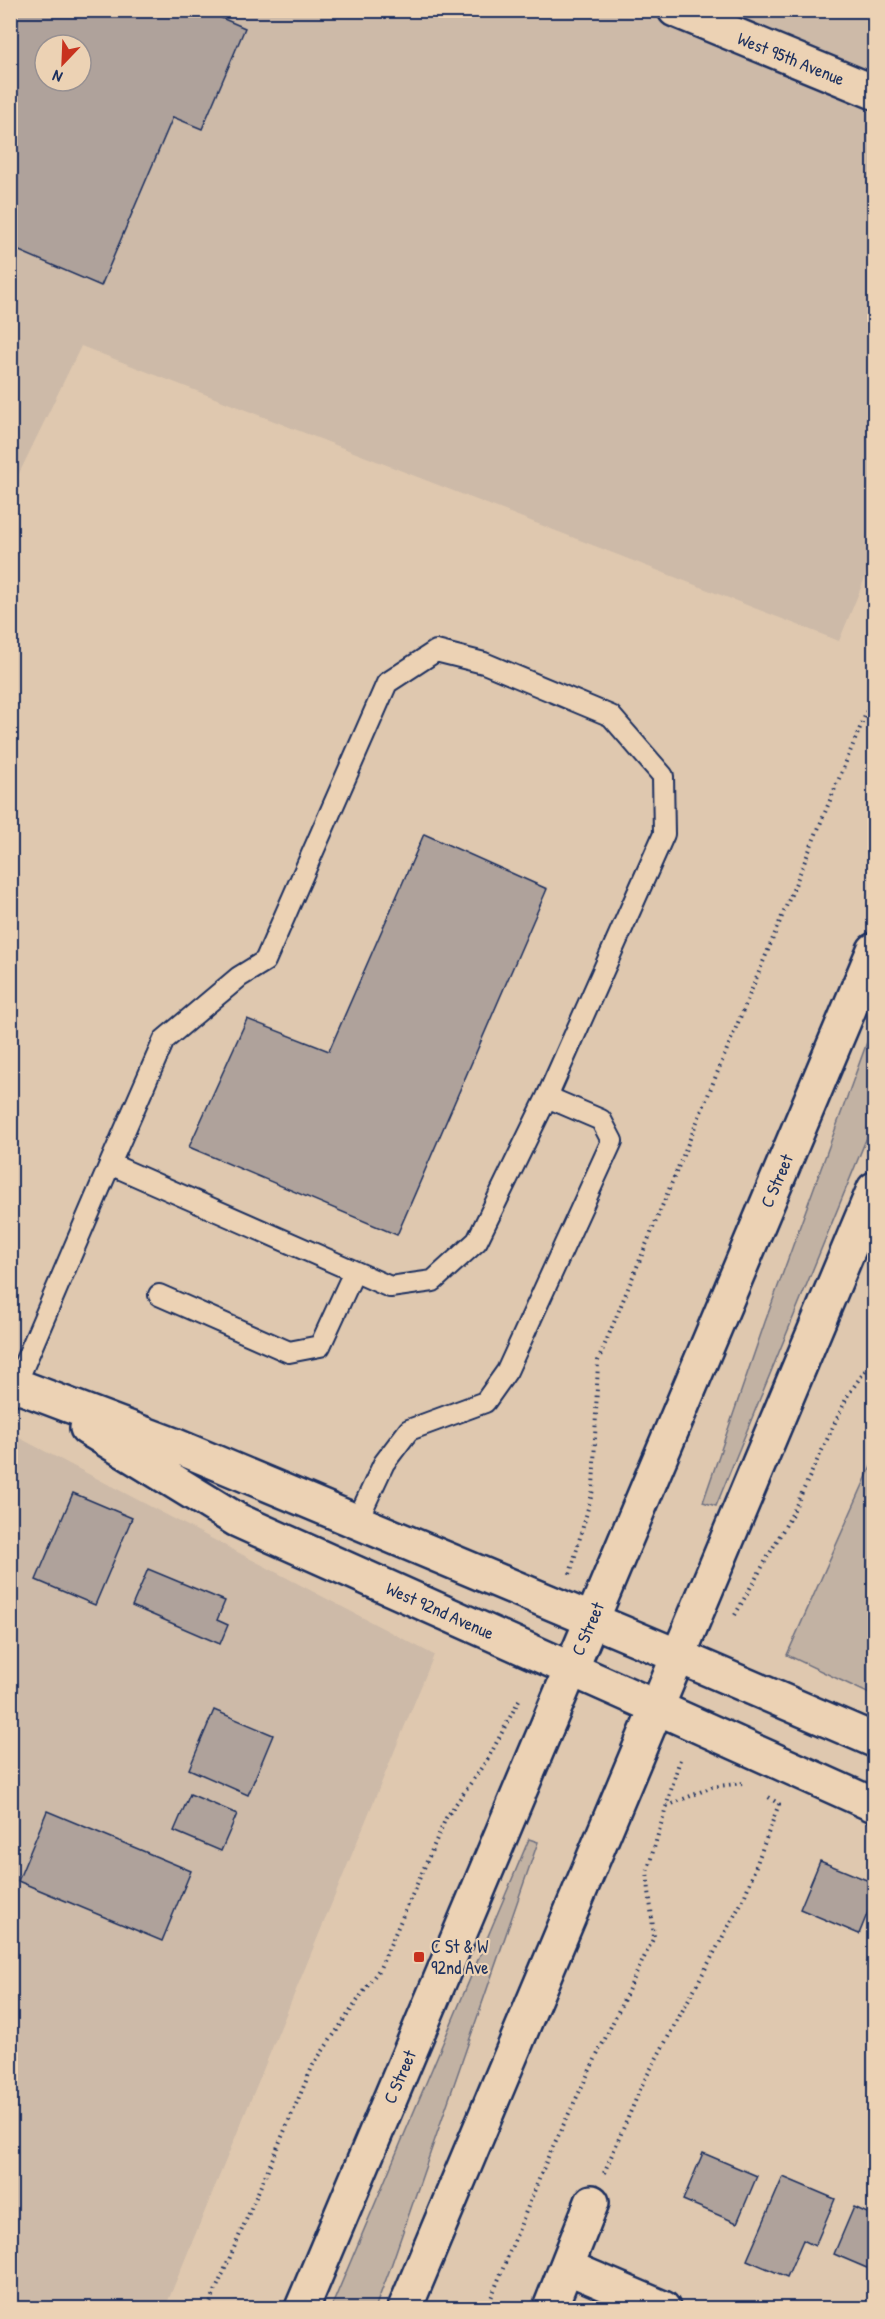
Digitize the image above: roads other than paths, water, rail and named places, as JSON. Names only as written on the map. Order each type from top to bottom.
[{"type":"main road","name":"West 95th Avenue","points":[[679,11],[835,78],[874,92]]},
{"type":"main road","name":"C Street","points":[[302,2308],[874,950]]},
{"type":"main road","points":[[405,2308],[874,1189]]},
{"type":"main road","points":[[16,1386],[174,1445],[592,1619],[874,1740]]},
{"type":"main road","name":"West 92nd Avenue","points":[[16,1386],[237,1520],[874,1805]]},
{"type":"main road","points":[[549,2308],[592,2202]]},
{"type":"main road","points":[[567,2267],[663,2308]]},
{"type":"lane","points":[[16,1386],[110,1164],[164,1040],[239,977],[266,961],[387,683],[436,651],[484,663],[611,716],[663,776],[664,834],[547,1096],[477,1241],[433,1281],[390,1287],[110,1164]]},
{"type":"lane","points":[[357,1521],[384,1463],[409,1430],[485,1401],[507,1371],[612,1141],[601,1120],[547,1096]]},
{"type":"lane","points":[[159,1295],[289,1352],[320,1346],[354,1272]]},
{"type":"place","name":"C St & W 92nd Ave","points":[[419,1957]]}]
